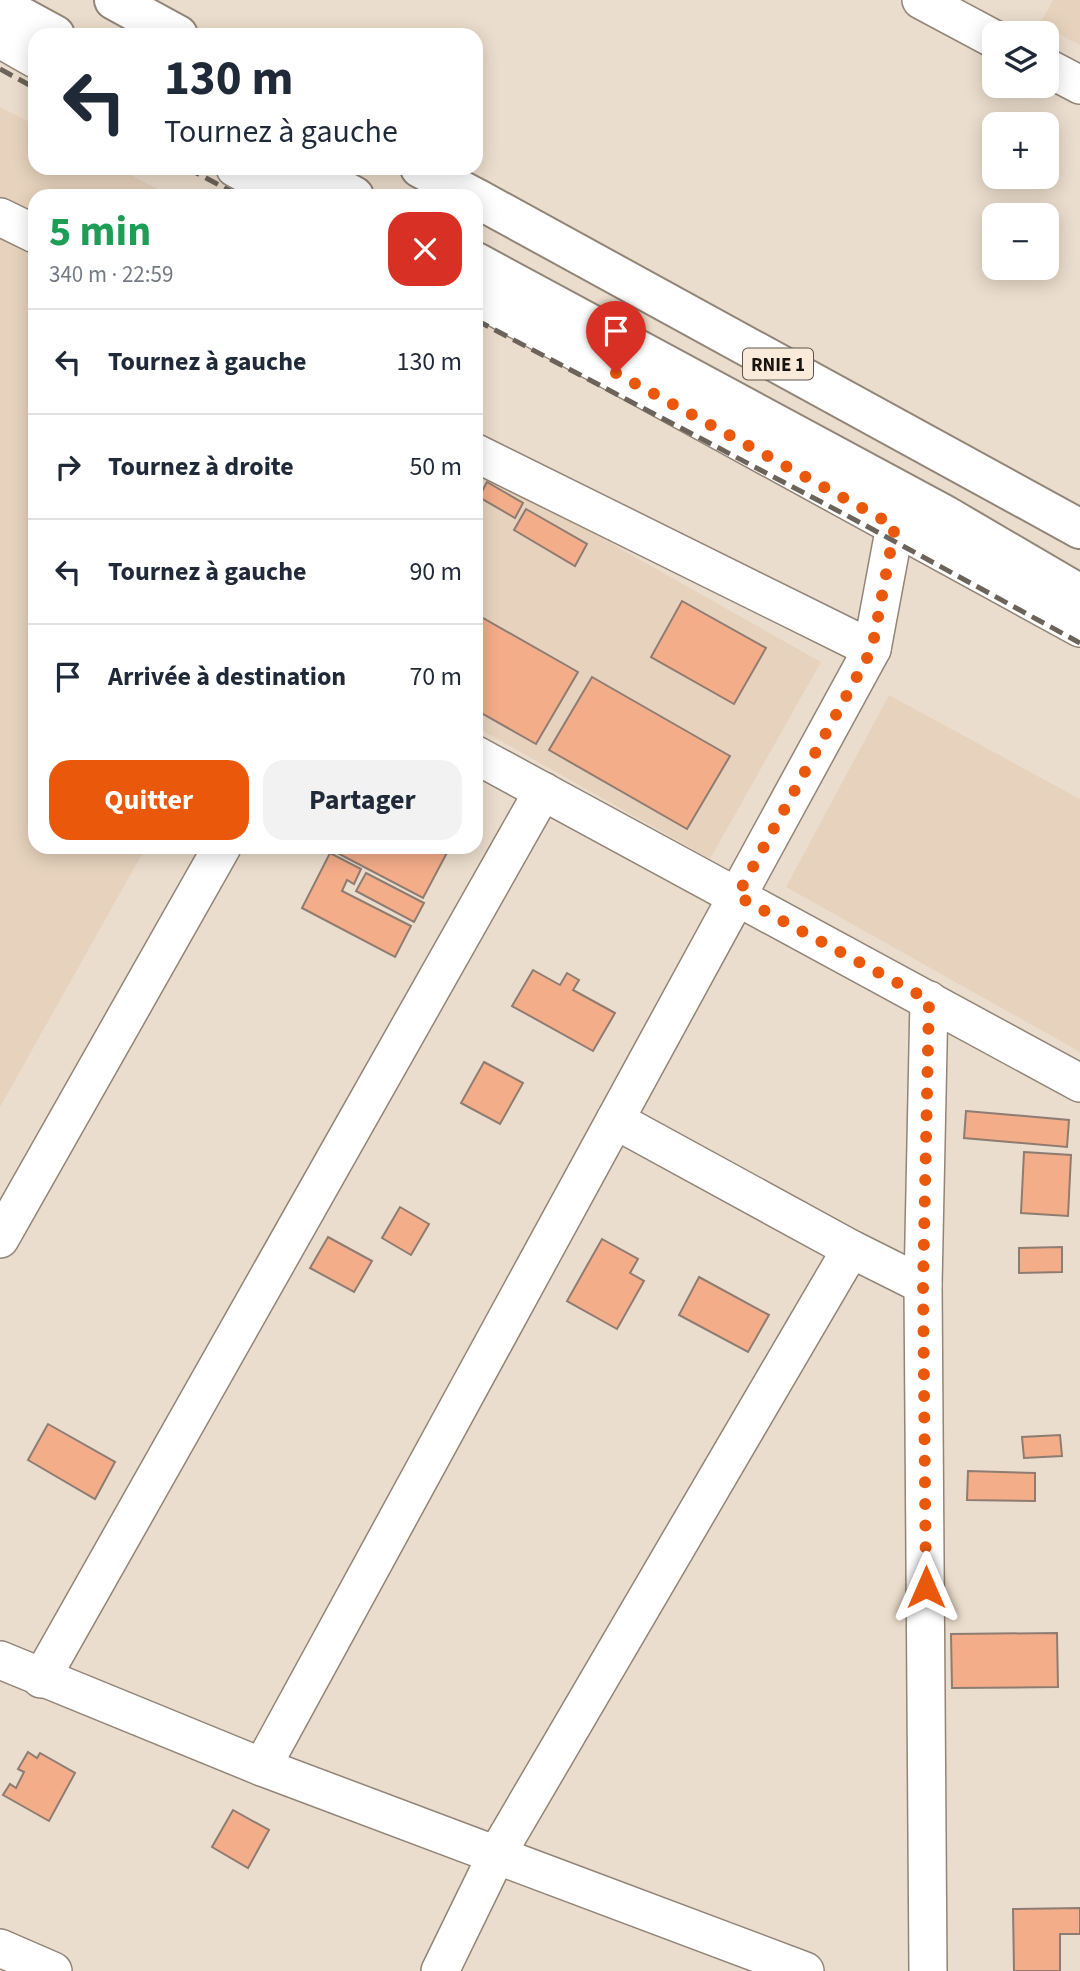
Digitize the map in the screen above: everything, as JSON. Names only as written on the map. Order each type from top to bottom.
[{"type":"highway","points":[[114,0],[165,28]]},
{"type":"highway","points":[[0,5],[42,28]]},
{"type":"highway","points":[[315,175],[341,189]]},
{"type":"highway","name":"RNIE 1","points":[[434,175],[459,189]]},
{"type":"highway","name":"RNIE 1","points":[[483,202],[1080,530]]},
{"type":"highway","name":"RNIE 1","points":[[483,266],[945,515],[1080,594]]},
{"type":"street","points":[[921,0],[982,33]]},
{"type":"street","points":[[0,39],[28,55]]},
{"type":"street","points":[[1059,74],[1080,85]]},
{"type":"street","points":[[248,175],[274,189]]},
{"type":"street","points":[[0,217],[28,231]]},
{"type":"street","points":[[483,302],[1080,628]]},
{"type":"street","points":[[483,456],[872,649]]},
{"type":"street","points":[[262,1767],[872,649],[895,526]]},
{"type":"street","points":[[483,759],[1080,1083]]},
{"type":"street","points":[[41,1679],[543,791]]},
{"type":"street","points":[[0,1239],[218,854]]},
{"type":"street","points":[[928,1971],[923,1285],[929,1000]]},
{"type":"street","points":[[615,1120],[851,1249],[923,1285]]},
{"type":"street","points":[[440,1971],[498,1854],[851,1249]]},
{"type":"street","points":[[0,1660],[262,1767],[805,1971]]},
{"type":"street","points":[[0,1948],[53,1971]]},
{"type":"shaded area","points":[[1053,0],[1080,0],[1080,45],[1059,34],[1059,21],[1042,21]]},
{"type":"shaded area","points":[[0,107],[28,121],[28,175],[130,175],[158,189],[28,189],[28,854],[142,854],[0,1107]]},
{"type":"shaded area","points":[[483,471],[821,662],[710,859],[483,731]]},
{"type":"shaded area","points":[[889,695],[1080,799],[1080,1052],[786,887]]},
{"type":"building","points":[[487,482],[523,503],[515,518],[483,499],[483,490]]},
{"type":"building","points":[[526,509],[587,544],[575,566],[514,530]]},
{"type":"building","points":[[682,601],[766,648],[734,704],[651,657]]},
{"type":"building","points":[[483,618],[578,672],[536,744],[483,714]]},
{"type":"building","points":[[592,677],[730,756],[687,829],[549,750]]},
{"type":"building","points":[[329,854],[332,854],[361,869],[354,884],[347,880],[342,891],[411,926],[395,957],[302,908]]},
{"type":"building","points":[[339,854],[446,854],[423,898]]},
{"type":"building","points":[[366,873],[424,903],[414,922],[356,891]]},
{"type":"building","points":[[533,970],[560,985],[567,973],[579,980],[573,990],[615,1013],[593,1051],[512,1006]]},
{"type":"building","points":[[484,1062],[523,1083],[500,1124],[461,1103]]},
{"type":"building","points":[[966,1111],[1069,1120],[1067,1147],[964,1138]]},
{"type":"building","points":[[1024,1152],[1071,1155],[1068,1216],[1021,1213]]},
{"type":"building","points":[[400,1207],[429,1224],[411,1255],[382,1238]]},
{"type":"building","points":[[328,1237],[372,1261],[354,1292],[310,1268]]},
{"type":"building","points":[[602,1239],[638,1259],[630,1273],[644,1281],[617,1329],[567,1301]]},
{"type":"building","points":[[1062,1247],[1062,1272],[1019,1273],[1019,1248]]},
{"type":"building","points":[[699,1277],[769,1315],[748,1352],[679,1315]]},
{"type":"building","points":[[48,1424],[115,1462],[95,1499],[28,1460]]},
{"type":"building","points":[[1060,1435],[1062,1456],[1024,1458],[1022,1437]]},
{"type":"building","points":[[968,1471],[1035,1473],[1035,1501],[967,1500]]},
{"type":"building","points":[[1057,1633],[1058,1687],[952,1688],[951,1634]]},
{"type":"building","points":[[28,1752],[37,1758],[40,1753],[75,1773],[49,1821],[3,1795],[10,1784],[16,1788],[24,1772],[18,1769]]},
{"type":"building","points":[[233,1810],[269,1830],[248,1868],[212,1847]]},
{"type":"building","points":[[1080,1908],[1080,1934],[1060,1934],[1060,1971],[1014,1971],[1013,1909]]},
{"type":"railway","points":[[0,69],[28,84]]},
{"type":"railway","points":[[200,175],[227,189]]},
{"type":"railway","points":[[483,324],[861,523],[1080,643]]},
{"type":"route","points":[[616,373],[895,526],[872,649],[737,896],[929,1000],[923,1285],[926,1587]]}]
